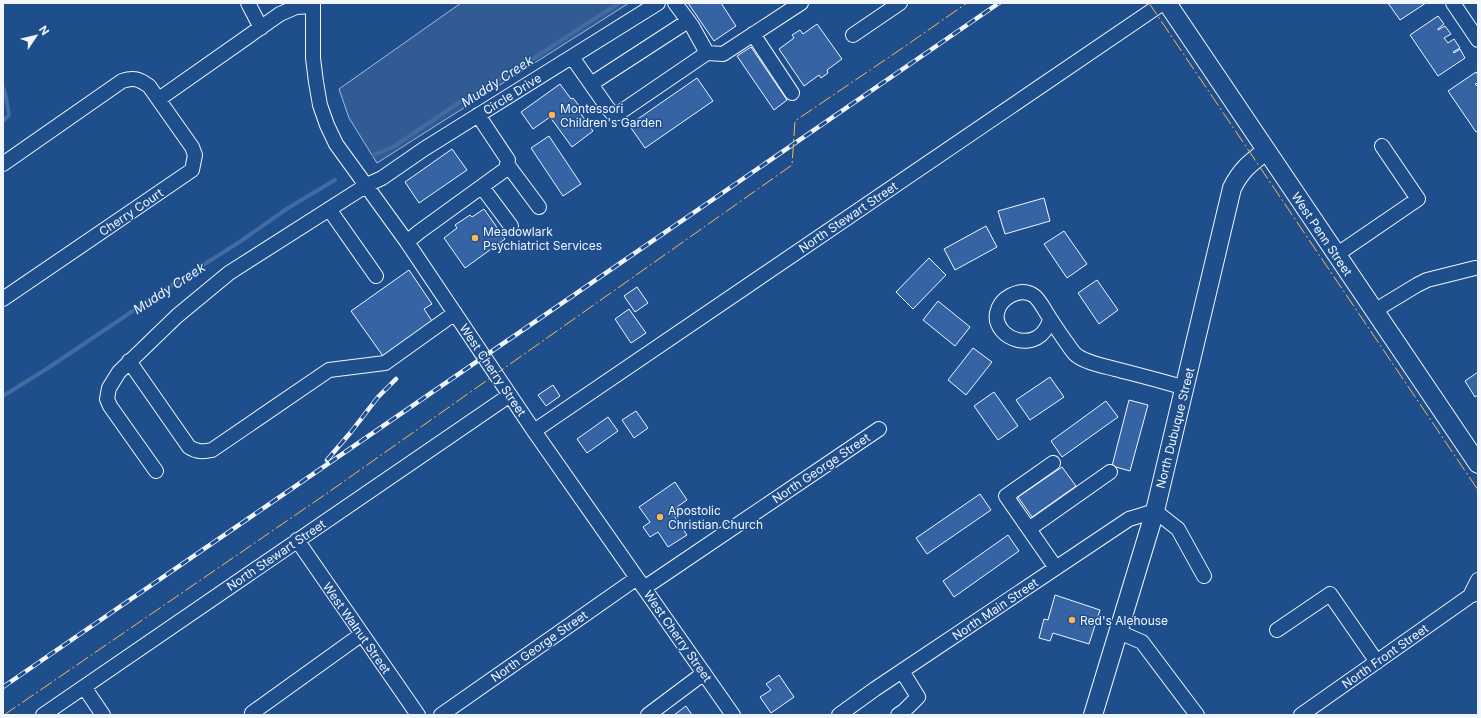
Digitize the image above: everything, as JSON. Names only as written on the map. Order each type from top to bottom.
[{"type":"main road","name":"West Penn Street","points":[[1167,3],[1478,464]]},
{"type":"main road","name":"North Dubuque Street","points":[[1094,715],[1155,511],[1232,188],[1237,176],[1247,165],[1266,151]]},
{"type":"street","points":[[248,3],[261,28]]},
{"type":"street","name":"Circle Drive","points":[[156,471],[110,406],[107,399],[109,388],[128,361],[177,316],[229,273],[658,3]]},
{"type":"street","points":[[674,3],[688,21],[707,53]]},
{"type":"street","points":[[572,57],[612,113],[619,113],[707,53],[722,54],[801,3]]},
{"type":"street","points":[[853,35],[900,3]]},
{"type":"street","name":"North Stewart Street","points":[[534,431],[1163,3]]},
{"type":"street","points":[[1453,3],[1478,40]]},
{"type":"street","points":[[159,99],[286,12],[296,7],[313,4]]},
{"type":"street","name":"West Cherry Street","points":[[313,4],[313,58],[320,105],[336,144],[407,242],[534,431],[734,715]]},
{"type":"street","points":[[591,84],[688,21]]},
{"type":"street","points":[[753,34],[792,93]]},
{"type":"street","name":"Cherry Court","points":[[3,164],[122,81],[132,78],[141,80],[149,86],[192,147],[195,155],[192,170],[3,299]]},
{"type":"street","points":[[407,242],[506,169],[508,160],[478,115]]},
{"type":"street","points":[[1336,255],[1418,199],[1382,146]]},
{"type":"street","points":[[507,164],[539,207]]},
{"type":"street","points":[[482,187],[511,226]]},
{"type":"street","points":[[329,209],[376,276]]},
{"type":"street","points":[[1374,311],[1417,284],[1475,268]]},
{"type":"street","points":[[128,361],[190,447],[196,451],[204,452],[212,450],[329,370],[385,363],[455,313]]},
{"type":"street","points":[[1050,319],[1076,355],[1091,362],[1185,388]]},
{"type":"street","name":"North Stewart Street","points":[[43,715],[510,395]]},
{"type":"street","name":"North George Street","points":[[441,715],[640,583],[879,429]]},
{"type":"street","points":[[1053,463],[1006,496],[1056,568]]},
{"type":"street","points":[[1029,529],[1110,472]]},
{"type":"street","points":[[1155,511],[1178,529],[1204,576]]},
{"type":"street","name":"North Main Street","points":[[839,715],[1129,519],[1155,511]]},
{"type":"street","name":"West Walnut Street","points":[[297,540],[418,715]]},
{"type":"street","name":"North Front Street","points":[[1301,715],[1474,594],[1478,580]]},
{"type":"street","points":[[1277,630],[1330,594],[1377,662]]},
{"type":"street","points":[[1119,632],[1142,642],[1197,715]]},
{"type":"street","points":[[252,713],[362,634]]},
{"type":"street","points":[[898,715],[918,697],[902,671]]},
{"type":"street","points":[[648,715],[704,674]]},
{"type":"street","points":[[84,687],[103,715]]},
{"type":"shaded area","points":[[461,3],[629,3],[377,163],[349,118],[339,89]]},
{"type":"building","points":[[688,3],[721,3],[736,26],[714,41]]},
{"type":"building","points":[[1388,3],[1426,3],[1400,20]]},
{"type":"building","points":[[1438,16],[1444,24],[1438,30],[1445,26],[1451,34],[1444,38],[1448,43],[1454,39],[1460,48],[1453,52],[1454,53],[1460,49],[1465,58],[1438,76],[1410,35]]},
{"type":"building","points":[[817,24],[842,59],[827,70],[828,73],[821,78],[819,75],[804,86],[779,49],[794,38],[792,35],[800,30],[803,34]]},
{"type":"building","points":[[751,47],[787,100],[774,110],[737,56]]},
{"type":"building","points":[[1476,72],[1478,75],[1478,83],[1475,84],[1477,86],[1478,85],[1478,131],[1476,132],[1448,91]]},
{"type":"building","points":[[697,78],[713,101],[645,148],[629,125]]},
{"type":"building","name":"Montessori Children's Garden","points":[[560,84],[571,99],[573,98],[581,108],[578,110],[593,131],[572,147],[550,117],[533,129],[521,112]]},
{"type":"building","points":[[549,136],[581,184],[563,196],[531,148]]},
{"type":"building","points":[[452,149],[467,170],[419,203],[405,182]]},
{"type":"building","points":[[1044,198],[1050,221],[1005,234],[998,211]]},
{"type":"building","name":"Meadowlark Psychiatrict Services","points":[[484,209],[505,239],[465,268],[444,238],[457,228],[455,225],[470,215],[472,217]]},
{"type":"building","points":[[986,226],[997,247],[955,270],[944,249]]},
{"type":"building","points":[[1064,231],[1087,264],[1067,278],[1044,244]]},
{"type":"building","points":[[929,258],[946,275],[913,309],[896,292]]},
{"type":"building","points":[[409,270],[432,304],[424,309],[432,321],[383,356],[351,311]]},
{"type":"building","points":[[1097,280],[1118,310],[1099,324],[1078,293]]},
{"type":"building","points":[[637,287],[648,303],[635,312],[624,296]]},
{"type":"building","points":[[938,301],[970,327],[955,346],[923,320]]},
{"type":"building","points":[[629,309],[646,333],[631,343],[615,319]]},
{"type":"building","points":[[973,348],[992,362],[966,395],[948,380]]},
{"type":"building","points":[[1478,372],[1478,395],[1475,397],[1465,381]]},
{"type":"building","points":[[1050,377],[1064,397],[1030,420],[1016,400]]},
{"type":"building","points":[[553,385],[560,396],[546,406],[538,395]]},
{"type":"building","points":[[994,392],[1018,426],[998,440],[974,406]]},
{"type":"building","points":[[1129,400],[1148,405],[1130,471],[1112,466]]},
{"type":"building","points":[[1106,401],[1118,417],[1062,457],[1051,441]]},
{"type":"building","points":[[636,411],[648,428],[634,438],[622,420]]},
{"type":"building","points":[[608,417],[618,431],[587,453],[577,439]]},
{"type":"building","points":[[1062,467],[1076,486],[1032,517],[1018,497]]},
{"type":"building","name":"Apostolic Christian Church","points":[[675,482],[687,500],[671,511],[687,535],[668,547],[658,532],[650,537],[643,527],[650,522],[639,507]]},
{"type":"building","points":[[980,494],[991,510],[927,554],[916,538]]},
{"type":"building","points":[[1008,535],[1019,551],[954,597],[943,581]]},
{"type":"building","name":"Red's Alehouse","points":[[1055,595],[1100,610],[1089,644],[1053,633],[1050,641],[1039,638],[1044,619],[1048,620]]},
{"type":"building","points":[[779,675],[794,697],[771,713],[760,697],[771,690],[766,684]]},
{"type":"building","points":[[686,706],[692,715],[674,715]]},
{"type":"waterway","name":"Muddy Creek","points":[[374,155],[393,147],[460,102],[534,58],[619,3]]},
{"type":"waterway","points":[[3,88],[9,115],[3,121]]},
{"type":"waterway","name":"Muddy Creek","points":[[3,396],[241,241],[288,208],[335,180]]},
{"type":"railway","points":[[3,687],[999,3]]},
{"type":"railway","points":[[327,460],[378,397],[396,379]]},
{"type":"power","points":[[4,715],[326,494],[792,165],[795,121],[967,3]]},
{"type":"power","points":[[1149,3],[1478,490]]},
{"type":"place","name":"Montessori Children's Garden","points":[[552,115]]},
{"type":"place","name":"Meadowlark Psychiatrict Services","points":[[475,238]]},
{"type":"place","name":"Apostolic Christian Church","points":[[660,517]]},
{"type":"place","name":"Red's Alehouse","points":[[1072,620]]}]
